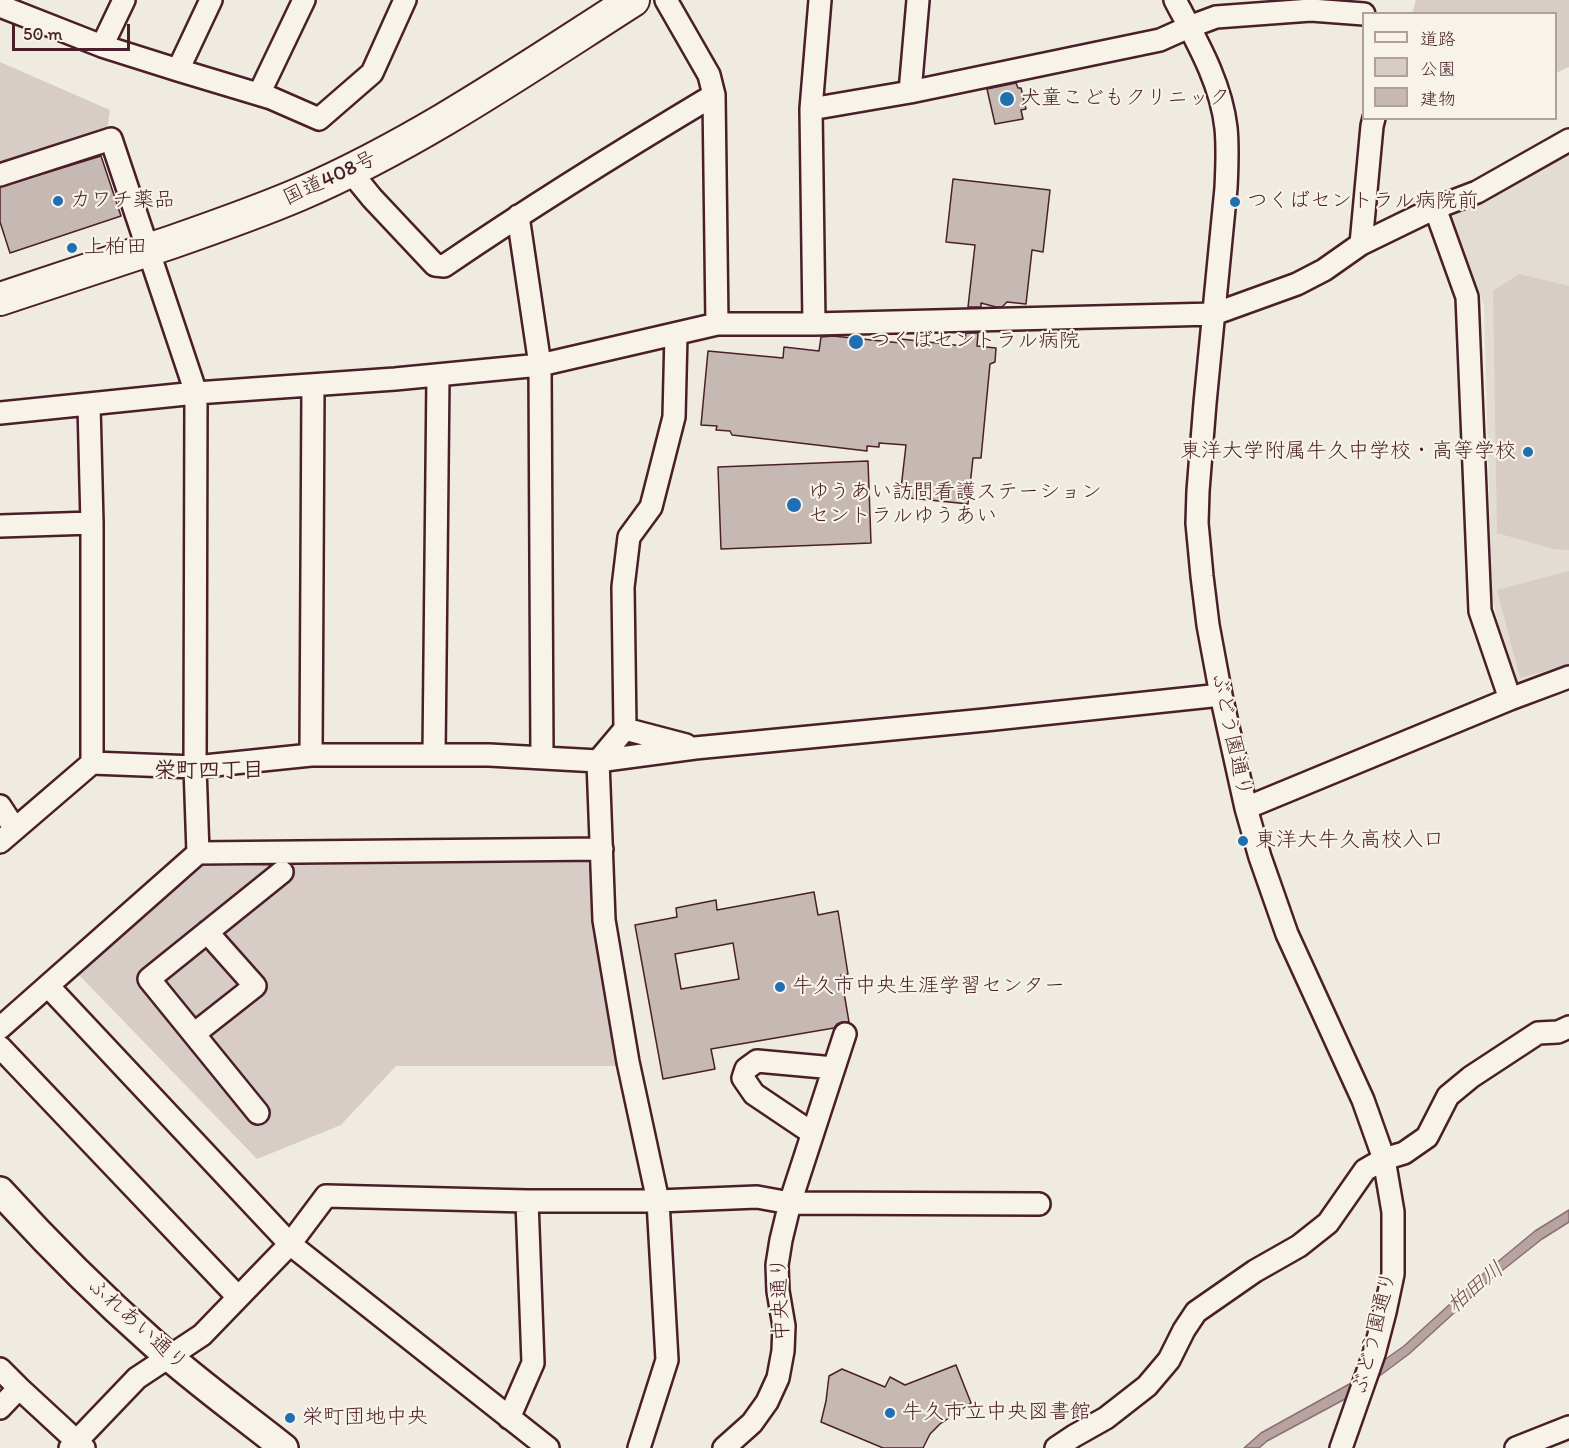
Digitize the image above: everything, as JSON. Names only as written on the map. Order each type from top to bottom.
[{"type":"highway","name":"国道408号","points":[[0,299],[246,217],[350,171],[450,117],[633,0]]},
{"type":"main road","name":"ふれあい通り","points":[[0,1191],[33,1227],[170,1358],[284,1448]]},
{"type":"street","points":[[102,46],[124,0]]},
{"type":"street","points":[[178,70],[211,0]]},
{"type":"street","points":[[259,94],[304,0]]},
{"type":"street","points":[[6,5],[102,46],[271,98],[319,119],[372,73],[405,0]]},
{"type":"street","points":[[666,0],[709,75],[714,94],[717,324]]},
{"type":"street","points":[[814,324],[811,109],[820,0]]},
{"type":"street","points":[[910,92],[918,0]]},
{"type":"street","name":"ぶどう園通り","points":[[1175,0],[1212,74],[1226,126],[1226,188],[1205,403],[1197,523],[1207,615],[1221,695],[1246,808],[1260,857],[1287,934],[1363,1100],[1384,1159],[1393,1212],[1393,1274],[1385,1312],[1374,1354],[1341,1448]]},
{"type":"street","points":[[811,109],[910,92],[1160,40],[1216,17],[1311,9],[1362,15]]},
{"type":"street","points":[[350,171],[435,265],[444,266],[607,159],[714,94]]},
{"type":"street","points":[[1361,244],[1374,120]]},
{"type":"street","points":[[0,175],[111,139],[196,393],[195,767],[198,853]]},
{"type":"street","points":[[0,413],[196,393],[313,386],[540,365],[717,324],[814,324],[1214,314],[1297,284],[1324,270],[1361,244],[1435,208],[1476,192],[1569,140]]},
{"type":"street","points":[[1435,208],[1467,297],[1480,611],[1510,699]]},
{"type":"street","points":[[518,216],[540,365],[542,758]]},
{"type":"street","points":[[639,1448],[667,1360],[658,1201],[628,1062],[604,920],[598,761],[626,729],[622,587],[629,537],[651,507],[674,417],[676,334]]},
{"type":"street","points":[[434,755],[438,375]]},
{"type":"street","points":[[311,755],[313,386]]},
{"type":"street","points":[[89,405],[92,523],[92,763]]},
{"type":"street","points":[[0,526],[92,523]]},
{"type":"street","points":[[1246,808],[1569,677]]},
{"type":"street","points":[[0,806],[8,836],[92,763],[195,767],[311,755],[489,755],[598,761],[695,748],[1221,695]]},
{"type":"street","points":[[626,729],[695,748]]},
{"type":"street","points":[[4,1016],[48,986],[198,853],[602,849]]},
{"type":"street","points":[[258,1113],[149,979],[282,872]]},
{"type":"street","points":[[194,1034],[255,986],[207,932]]},
{"type":"street","points":[[48,986],[290,1244],[548,1448]]},
{"type":"street","points":[[1056,1448],[1106,1418],[1147,1386],[1169,1360],[1196,1312],[1255,1271],[1299,1246],[1329,1223],[1365,1170],[1384,1159],[1404,1154],[1427,1137],[1448,1096],[1471,1077],[1538,1033],[1558,1032],[1569,1027]]},
{"type":"street","name":"中央通り","points":[[724,1448],[752,1423],[767,1402],[778,1378],[783,1351],[784,1326],[778,1291],[777,1265],[781,1240],[790,1203],[845,1034]]},
{"type":"street","points":[[0,1047],[238,1297]]},
{"type":"street","points":[[812,1133],[754,1094],[743,1078],[746,1069],[757,1061],[834,1068]]},
{"type":"street","points":[[0,1369],[77,1446],[137,1378],[202,1335],[290,1244],[326,1196],[527,1201],[658,1201],[757,1197],[790,1203],[1039,1204]]},
{"type":"street","points":[[509,1418],[533,1363],[527,1201]]},
{"type":"street","points":[[0,1407],[19,1388]]},
{"type":"street","points":[[1516,1448],[1569,1427]]},
{"type":"shaded area","name":"東洋大学附属牛久中学校・高等学校","points":[[1569,145],[1569,670],[1522,686],[1512,679],[1492,598],[1484,306],[1445,210]]},
{"type":"green space","points":[[1416,0],[1569,0],[1569,67],[1557,73],[1557,12],[1412,12]]},
{"type":"green space","points":[[0,62],[110,110],[107,131],[0,168]]},
{"type":"green space","points":[[1519,274],[1569,286],[1569,550],[1554,549],[1497,533],[1493,291]]},
{"type":"green space","points":[[1569,571],[1569,664],[1520,678],[1497,590]]},
{"type":"green space","points":[[282,859],[309,865],[588,862],[621,1066],[396,1066],[341,1125],[257,1159],[78,974],[202,866],[271,865]]},
{"type":"water","name":"柏田川","points":[[1569,1210],[1569,1222],[1542,1239],[1489,1281],[1409,1354],[1358,1392],[1267,1441],[1259,1448],[1244,1448],[1261,1433],[1353,1382],[1404,1346],[1483,1274],[1535,1231]]},
{"type":"building","name":"犬童こどもクリニック","points":[[1016,83],[1018,88],[1021,88],[1026,109],[1021,110],[1023,119],[995,124],[987,89]]},
{"type":"building","name":"カワチ薬品","points":[[101,156],[121,216],[10,253],[0,222],[0,187]]},
{"type":"building","points":[[953,179],[1050,190],[1043,252],[1032,250],[1026,304],[1007,302],[1002,307],[996,307],[981,303],[981,307],[968,307],[975,245],[946,242]]},
{"type":"building","name":"つくばセントラル病院","points":[[966,333],[978,333],[977,346],[996,348],[995,362],[990,364],[981,458],[973,458],[968,504],[900,497],[906,445],[879,443],[879,447],[867,446],[867,451],[732,435],[730,431],[716,430],[717,426],[701,425],[708,351],[783,358],[784,347],[819,351],[821,337],[833,336],[901,343],[901,339],[964,346]]},
{"type":"building","name":"ゆうあい訪問看護ステーション セントラルゆうあい","points":[[868,461],[871,543],[721,549],[718,467]]},
{"type":"building","name":"牛久市中央生涯学習センター","points":[[814,892],[818,915],[838,911],[848,974],[841,975],[849,1022],[837,1024],[834,1028],[711,1049],[715,1069],[663,1079],[635,925],[677,917],[676,908],[716,900],[717,910]],"holes":[[[733,943],[739,979],[681,989],[675,954]]]},
{"type":"building","name":"牛久市立中央図書館","points":[[956,1365],[971,1403],[940,1424],[930,1434],[923,1448],[883,1448],[821,1422],[829,1376],[842,1369],[885,1387],[890,1377],[905,1385]]},
{"type":"place","name":"犬童こどもクリニック","points":[[1007,99]]},
{"type":"place","name":"カワチ薬品","points":[[58,201]]},
{"type":"place","name":"つくばセントラル病院前","points":[[1235,202]]},
{"type":"place","name":"上柏田","points":[[72,248]]},
{"type":"place","name":"つくばセントラル病院","points":[[856,342]]},
{"type":"place","name":"東洋大学附属牛久中学校・高等学校","points":[[1528,452]]},
{"type":"place","name":"ゆうあい訪問看護ステーション セントラルゆうあい","points":[[794,505]]},
{"type":"place","name":"東洋大牛久高校入口","points":[[1243,841]]},
{"type":"place","name":"牛久市中央生涯学習センター","points":[[780,987]]},
{"type":"place","name":"牛久市立中央図書館","points":[[890,1413]]},
{"type":"place","name":"栄町団地中央","points":[[290,1418]]},
{"type":"district","name":"栄町四丁目","points":[[209,771]]}]
